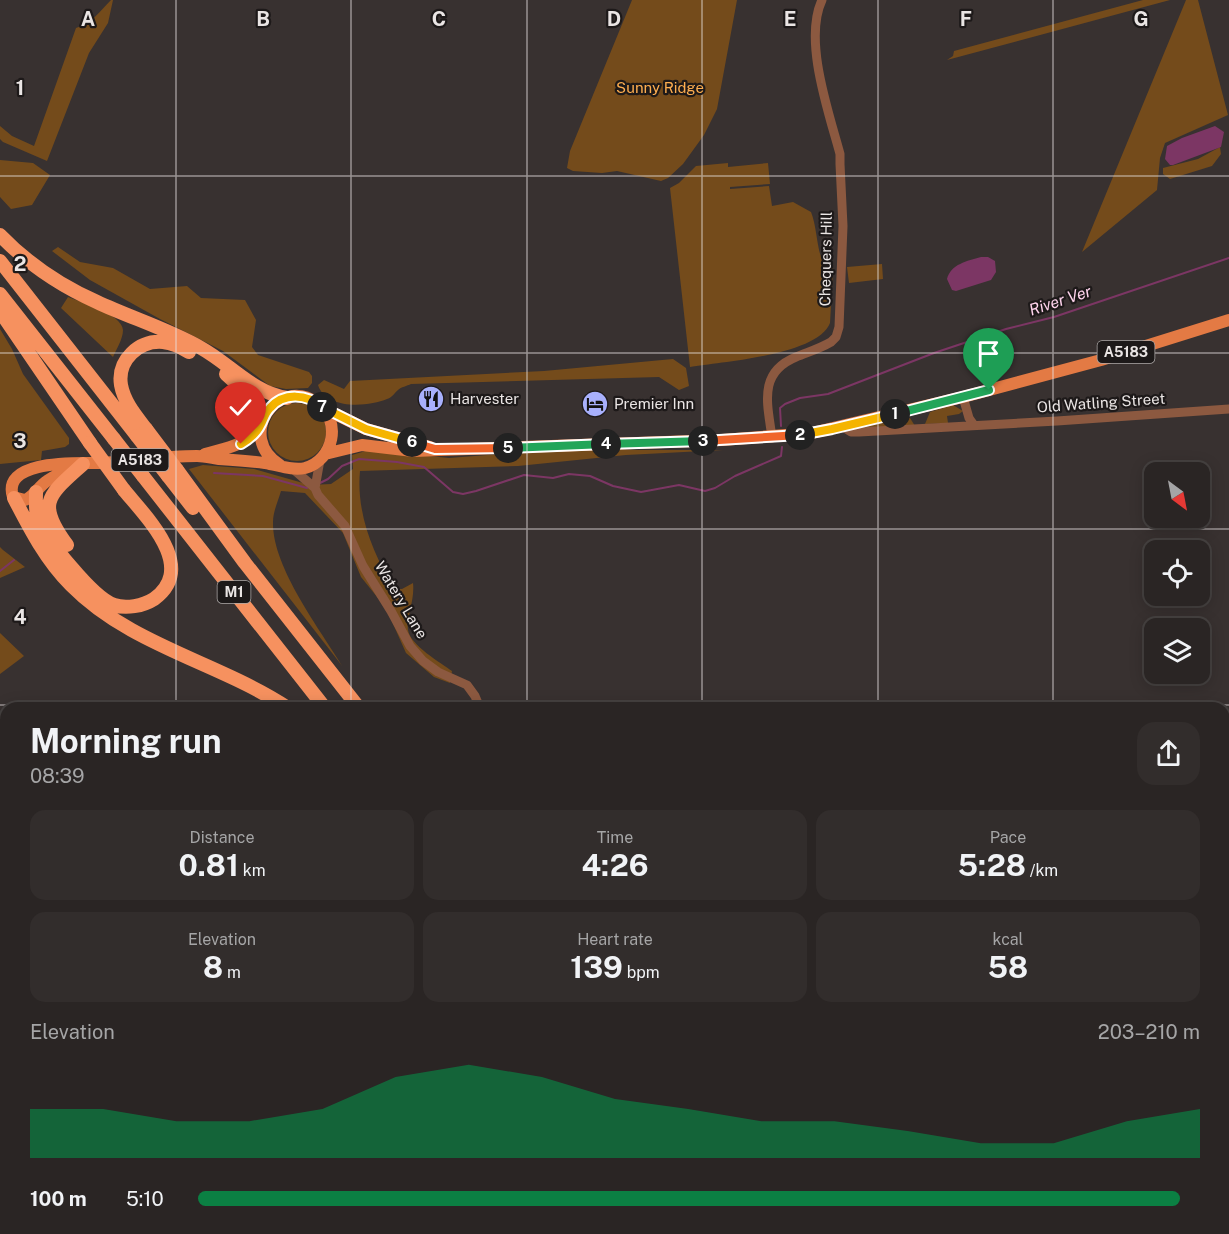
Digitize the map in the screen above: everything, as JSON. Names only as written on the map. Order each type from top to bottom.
[{"type":"highway","points":[[0,235],[28,260],[66,286],[95,302],[193,343],[266,393],[287,398]]},
{"type":"highway","name":"M1","points":[[0,261],[173,473],[347,702]]},
{"type":"highway","name":"M1","points":[[0,294],[320,702]]},
{"type":"highway","points":[[0,311],[90,443],[164,542],[170,555],[171,566],[167,583],[152,600],[136,606],[121,606],[106,601],[92,589],[41,526],[37,515],[37,490]]},
{"type":"highway","points":[[141,433],[125,397],[121,372],[125,361],[133,351],[146,344],[157,342],[184,349],[228,376],[249,395],[261,424]]},
{"type":"highway","points":[[83,464],[53,492],[49,508],[51,520],[57,533],[86,571],[108,596],[121,606]]},
{"type":"highway","points":[[173,473],[354,702]]},
{"type":"highway","points":[[9,498],[53,565],[70,585],[104,614],[152,641],[245,683],[278,702]]},
{"type":"main road","name":"A5183","points":[[323,457],[362,446],[413,451],[772,438],[843,427],[963,397],[1101,360],[1229,320]]},
{"type":"main road","points":[[300,397],[311,400],[322,407],[331,421],[330,445],[323,457],[307,467],[293,469],[280,465],[269,457],[260,439],[261,424],[269,408],[287,398],[300,397]]},
{"type":"main road","name":"A5183","points":[[322,407],[366,429],[435,449]]},
{"type":"main road","name":"A5183","points":[[198,456],[241,444],[251,437],[261,424]]},
{"type":"main road","name":"A5183","points":[[24,468],[62,462],[83,464],[198,456],[280,465]]},
{"type":"main road","name":"A5183","points":[[37,490],[55,476],[83,464]]},
{"type":"main road","points":[[24,468],[35,475],[38,481],[37,490],[25,500],[9,498],[4,480],[14,471],[24,468]]},
{"type":"street","name":"Chequers Hill","points":[[772,438],[768,397],[772,374],[788,361],[831,342],[836,337],[839,327],[843,225],[840,154],[823,91],[816,45],[817,12],[822,0]]},
{"type":"street","points":[[963,397],[969,418],[974,425]]},
{"type":"street","name":"Old Watling Street","points":[[843,427],[852,432],[859,432],[1229,409]]},
{"type":"street","points":[[315,488],[323,457]]},
{"type":"street","name":"Watery Lane","points":[[293,469],[315,488],[318,495],[345,526],[363,566],[392,611],[410,646],[423,661],[438,672],[467,685],[478,702]]},
{"type":"green space","points":[[113,0],[108,23],[89,53],[47,161],[3,142],[0,139],[0,126],[12,136],[34,146],[76,28],[91,20]]},
{"type":"green space","name":"Sunny Ridge","points":[[632,0],[737,0],[717,109],[704,135],[683,164],[668,178],[661,181],[617,171],[602,173],[573,171],[567,168],[570,151]]},
{"type":"green space","points":[[1143,0],[1170,0],[947,60],[953,56],[954,51]]},
{"type":"green space","points":[[1186,0],[1198,0],[1228,115],[1165,143],[1160,158],[1157,190],[1082,252]]},
{"type":"green space","points":[[1220,147],[1221,154],[1212,166],[1170,179],[1163,174],[1163,168],[1198,159]]},
{"type":"green space","points":[[0,160],[33,163],[50,175],[32,205],[11,209],[0,197]]},
{"type":"green space","points":[[728,163],[728,167],[768,163],[770,184],[730,187],[730,189],[769,186],[772,206],[793,202],[811,212],[823,263],[827,269],[833,268],[830,323],[822,334],[808,343],[789,350],[690,367],[670,188],[679,183],[696,166]]},
{"type":"green space","points":[[58,247],[80,262],[113,268],[150,289],[187,286],[201,298],[245,300],[256,320],[252,347],[258,355],[309,372],[312,376],[312,383],[308,388],[286,389],[270,386],[223,351],[90,280],[52,251]]},
{"type":"green space","points":[[882,264],[883,279],[849,283],[847,267]]},
{"type":"green space","points":[[68,297],[100,309],[121,324],[122,337],[113,357],[61,308]]},
{"type":"green space","points":[[0,329],[23,374],[69,438],[69,444],[65,447],[42,451],[41,460],[0,464]]},
{"type":"green space","points":[[673,359],[686,368],[689,386],[679,390],[659,377],[411,384],[399,389],[387,399],[359,405],[338,403],[329,399],[318,385],[324,380],[344,389],[350,381],[544,371]]},
{"type":"green space","points":[[297,403],[308,405],[321,416],[326,432],[324,443],[313,456],[297,461],[286,459],[273,448],[268,432],[270,421],[281,408]]},
{"type":"green space","points":[[953,405],[963,411],[947,416],[948,423],[925,424],[930,412]]},
{"type":"green space","points":[[904,416],[910,418],[915,426],[860,429],[859,427]]},
{"type":"green space","points":[[369,450],[449,458],[552,450],[723,450],[626,455],[518,466],[360,471],[359,487],[363,517],[379,561],[394,589],[402,589],[413,583],[408,625],[410,636],[427,653],[452,671],[450,683],[434,677],[406,653],[386,608],[361,577],[343,533],[305,493],[281,491],[273,522],[280,558],[299,597],[343,667],[189,469],[203,465],[254,469],[310,485],[331,484],[353,469],[352,455]]},
{"type":"green space","points":[[0,547],[3,550],[25,567],[0,578]]},
{"type":"green space","points":[[0,633],[24,656],[0,674]]},
{"type":"shaded area","points":[[1215,126],[1224,132],[1221,147],[1173,165],[1165,159],[1167,146]]},
{"type":"shaded area","points":[[988,257],[995,261],[996,272],[991,280],[956,291],[952,290],[947,279],[952,270],[960,264]]},
{"type":"waterway","name":"River Ver","points":[[781,426],[780,408],[800,398],[828,394],[934,353],[1006,329],[1054,317],[1229,258]]},
{"type":"waterway","name":"River Ver","points":[[320,483],[342,466],[359,459],[424,467],[453,492],[463,494],[524,475],[553,478],[569,474],[590,476],[613,486],[641,492],[679,485],[705,491],[781,456],[782,447]]},
{"type":"waterway","name":"River Ver","points":[[214,473],[263,476],[307,488]]},
{"type":"waterway","name":"River Ver","points":[[0,571],[14,560]]},
{"type":"place","name":"Harvester","points":[[431,399]]},
{"type":"place","name":"Premier Inn","points":[[595,404]]},
{"type":"route","points":[[241,444],[260,426],[269,408],[276,402],[294,397],[311,400],[366,429],[435,449],[772,438],[825,431],[989,390]]}]
